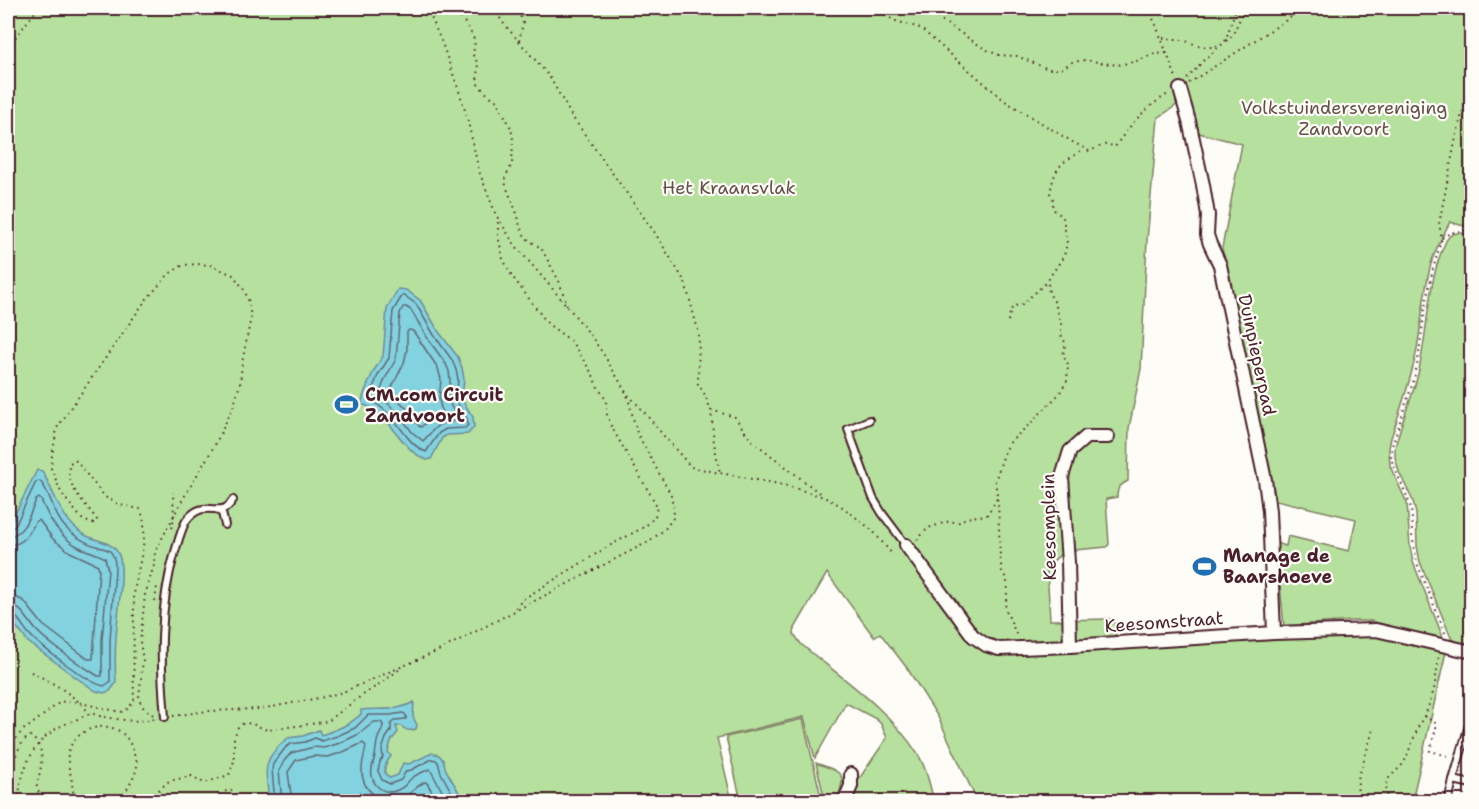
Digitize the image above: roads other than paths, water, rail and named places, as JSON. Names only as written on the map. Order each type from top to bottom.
[{"type":"street","name":"Duinpieperpad","points":[[1180,88],[1203,185],[1208,215],[1208,235],[1220,266],[1265,480],[1269,511],[1274,633]]},
{"type":"street","name":"Keesomplein","points":[[1070,646],[1068,562],[1062,477],[1070,451],[1086,436],[1108,437]]},
{"type":"street","name":"Keesomstraat","points":[[910,543],[973,636],[992,648],[1376,630],[1472,652]]},
{"type":"street","points":[[844,801],[851,786],[851,774]]},
{"type":"lane","points":[[869,420],[848,429],[873,498],[882,513],[910,543]]},
{"type":"lane","points":[[165,717],[163,617],[172,562],[184,526],[190,517],[196,511],[204,508],[220,510],[227,507],[233,500]]},
{"type":"lane","points":[[218,509],[222,513],[225,525]]},
{"type":"lane","points":[[1448,801],[1472,715]]},
{"type":"lane","points":[[1453,780],[1472,784]]},
{"type":"water","points":[[398,289],[406,290],[420,300],[439,332],[458,357],[464,379],[462,400],[473,417],[474,427],[468,434],[447,435],[442,438],[431,459],[427,460],[409,448],[388,422],[372,408],[361,404],[373,372],[383,356],[387,309]]},
{"type":"water","points":[[37,470],[42,471],[59,506],[70,522],[85,535],[113,547],[119,555],[121,583],[116,643],[116,683],[110,691],[104,693],[96,691],[78,679],[28,642],[8,616],[8,528]]},
{"type":"water","points":[[414,702],[413,717],[417,725],[416,729],[408,730],[396,726],[398,732],[391,741],[388,752],[391,756],[385,773],[390,778],[398,775],[403,763],[409,764],[432,753],[439,755],[464,801],[269,801],[267,766],[273,753],[288,738],[303,736],[319,730],[321,735],[332,731],[352,721],[361,714],[361,710],[396,708]]},
{"type":"place","name":"CM.com Circuit Zandvoort","points":[[347,405]]},
{"type":"place","name":"Manage de Baarshoeve","points":[[1205,566]]},
{"type":"park label","name":"Volkstuindersvereniging Zandvoort","points":[[1344,118]]},
{"type":"park label","name":"Het Kraansvlak","points":[[729,188]]}]
